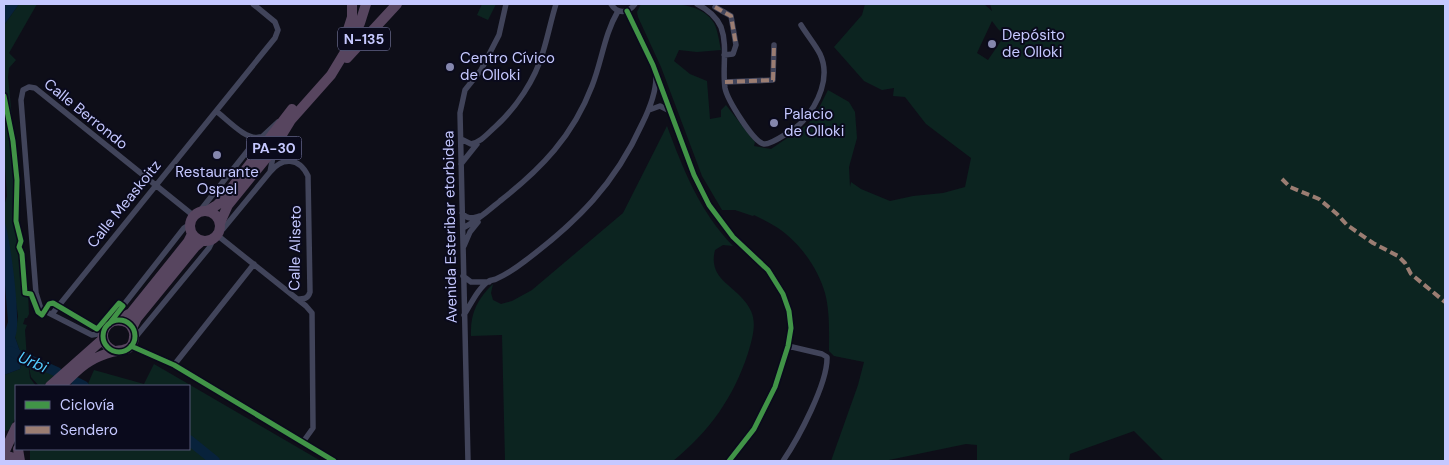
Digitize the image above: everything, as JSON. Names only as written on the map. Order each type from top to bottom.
[{"type":"highway","points":[[329,73],[343,46],[352,17],[352,4]]},
{"type":"highway","name":"PA-30","points":[[218,232],[228,205],[276,145],[294,116],[344,52],[360,23],[366,4]]},
{"type":"highway","name":"N-135","points":[[329,73],[397,4]]},
{"type":"highway","name":"PA-30","points":[[51,385],[103,336],[113,322],[131,312],[188,242],[196,220],[223,199],[285,117],[329,73]]},
{"type":"highway","points":[[62,385],[84,365],[114,351],[124,351],[132,337],[137,318],[195,247],[218,232],[213,213],[196,220],[202,241]]},
{"type":"highway","points":[[113,322],[124,321],[132,337]]},
{"type":"highway","points":[[103,336],[106,345],[114,351]]},
{"type":"highway","points":[[15,429],[4,454],[19,461]]},
{"type":"street","name":"Calle Measkoitz","points":[[52,314],[275,38],[278,30],[275,22],[253,4]]},
{"type":"street","name":"Avenida Esteribar etorbidea","points":[[468,461],[460,114],[465,90],[481,70],[499,35],[506,4]]},
{"type":"street","points":[[461,165],[478,142],[501,122],[516,105],[532,78],[542,54],[556,4]]},
{"type":"street","points":[[611,4],[618,11],[627,11],[635,4]]},
{"type":"street","points":[[696,4],[710,12],[720,25],[723,33],[725,89],[730,104],[760,142],[765,144],[771,143],[801,123],[818,100],[822,88],[824,72],[820,54],[801,25]]},
{"type":"street","points":[[715,7],[731,16],[736,44],[733,54],[724,55]]},
{"type":"street","points":[[463,228],[482,216],[536,171],[552,155],[568,134],[591,90],[608,30],[618,11]]},
{"type":"street","points":[[627,11],[656,73],[694,175],[710,205],[733,237],[768,270],[783,294],[789,311],[791,328],[788,346],[776,387],[754,429],[728,461]]},
{"type":"street","points":[[725,82],[773,80],[774,45]]},
{"type":"street","points":[[464,315],[476,295],[489,282],[511,272],[588,207],[620,167],[635,140],[654,96],[656,73]]},
{"type":"street","name":"Calle Berrondo","points":[[103,336],[92,335],[41,308],[36,293],[21,100],[23,90],[29,87],[35,88],[196,220]]},
{"type":"street","points":[[648,110],[660,106],[670,111]]},
{"type":"street","points":[[216,111],[246,135],[254,138],[262,136]]},
{"type":"street","points":[[196,220],[233,168],[262,136],[285,117]]},
{"type":"street","points":[[460,139],[470,144],[478,142]]},
{"type":"street","points":[[276,145],[270,172],[223,229],[218,232],[209,248],[132,337],[174,365],[334,461]]},
{"type":"street","name":"Calle Aliseto","points":[[270,172],[276,165],[289,161],[299,165],[308,176],[310,292],[309,297],[297,299]]},
{"type":"street","points":[[462,213],[466,217],[471,218],[482,216]]},
{"type":"street","points":[[463,248],[470,232],[482,216]]},
{"type":"street","points":[[218,232],[297,299]]},
{"type":"street","points":[[174,365],[254,264]]},
{"type":"street","points":[[463,276],[471,282],[489,282]]},
{"type":"street","name":"Calle Aliseto","points":[[297,299],[310,310],[312,316],[313,428],[304,442]]},
{"type":"street","points":[[783,461],[810,413],[827,366],[827,357],[822,354],[788,346]]},
{"type":"green space","points":[[19,4],[37,4],[9,53],[16,60],[9,68],[8,77],[18,178],[16,217],[27,271],[29,314],[23,324],[27,325],[25,330],[27,360],[57,373],[44,385],[38,385],[31,377],[28,362],[30,378],[35,385],[15,385],[15,419],[9,430],[4,431],[4,375],[20,369],[22,357],[15,337],[18,316],[4,220],[4,206],[7,196],[4,154],[4,25]]},
{"type":"green space","points":[[482,4],[496,4],[488,20],[477,15]]},
{"type":"green space","points":[[641,4],[671,4],[691,7],[700,10],[708,16],[714,23],[721,50],[697,52],[679,50],[674,61],[690,74],[707,81],[710,119],[721,117],[721,110],[726,105],[755,142],[754,146],[771,149],[808,124],[818,110],[828,90],[849,102],[855,112],[857,138],[849,167],[850,187],[851,182],[861,189],[890,201],[913,196],[943,193],[965,187],[971,158],[926,124],[905,97],[893,96],[894,88],[882,90],[864,81],[834,47],[862,15],[865,4],[984,4],[992,11],[990,4],[1445,4],[1445,461],[1164,461],[1134,431],[1070,454],[1069,461],[977,461],[977,445],[966,444],[884,461],[831,461],[858,385],[864,362],[834,356],[829,351],[827,300],[818,274],[800,248],[778,228],[754,215],[735,210],[722,210],[702,176],[661,67],[637,12]],"holes":[[[992,21],[1005,35],[988,60],[977,53]]]},
{"type":"green space","points":[[667,126],[686,174],[702,204],[721,233],[733,246],[723,245],[715,250],[714,261],[716,269],[720,277],[746,302],[753,316],[754,327],[748,353],[728,399],[709,426],[673,461],[505,461],[502,335],[471,336],[473,314],[476,307],[483,295],[493,284],[491,293],[493,300],[501,304],[512,301],[532,290],[623,213]]},
{"type":"green space","points":[[154,364],[321,461],[30,461],[30,450],[190,450],[190,385],[87,385],[94,370],[144,384]]},
{"type":"water","points":[[6,4],[19,4],[4,25],[4,7]]},
{"type":"water","points":[[4,220],[16,299],[17,329],[15,337],[22,357],[20,369],[4,375],[4,333],[8,322],[4,273]]},
{"type":"waterway","name":"Urbi","points":[[10,351],[57,372]]},
{"type":"waterway","name":"Urbi","points":[[76,382],[82,385]]},
{"type":"waterway","name":"Urbi","points":[[190,441],[215,461]]},
{"type":"marked path","points":[[715,7],[731,16],[736,45]]},
{"type":"marked path","points":[[725,82],[773,80],[774,45]]},
{"type":"marked path","points":[[1282,179],[1290,187],[1319,199],[1347,225],[1373,243],[1398,256],[1405,263],[1411,274],[1445,302]]},
{"type":"cycle path","points":[[627,11],[653,65],[694,175],[709,205],[733,237],[768,270],[783,294],[789,311],[791,328],[788,346],[775,387],[754,429],[729,461]]},
{"type":"cycle path","points":[[4,96],[13,141],[17,180],[16,221],[21,241],[19,247],[22,254],[25,293]]},
{"type":"cycle path","points":[[25,293],[31,294],[38,312],[42,315],[49,304],[53,303],[97,329],[119,303],[123,306],[109,324]]},
{"type":"cycle path","points":[[119,320],[130,325],[135,336],[130,347],[119,352],[108,347],[103,336],[108,325],[119,320]]},
{"type":"cycle path","points":[[131,346],[174,365],[334,461]]},
{"type":"place","name":"Depósito de Olloki","points":[[992,44]]},
{"type":"place","name":"Centro Cívico de Olloki","points":[[450,67]]},
{"type":"place","name":"Palacio de Olloki","points":[[774,123]]},
{"type":"place","name":"Restaurante Ospel","points":[[217,155]]}]
